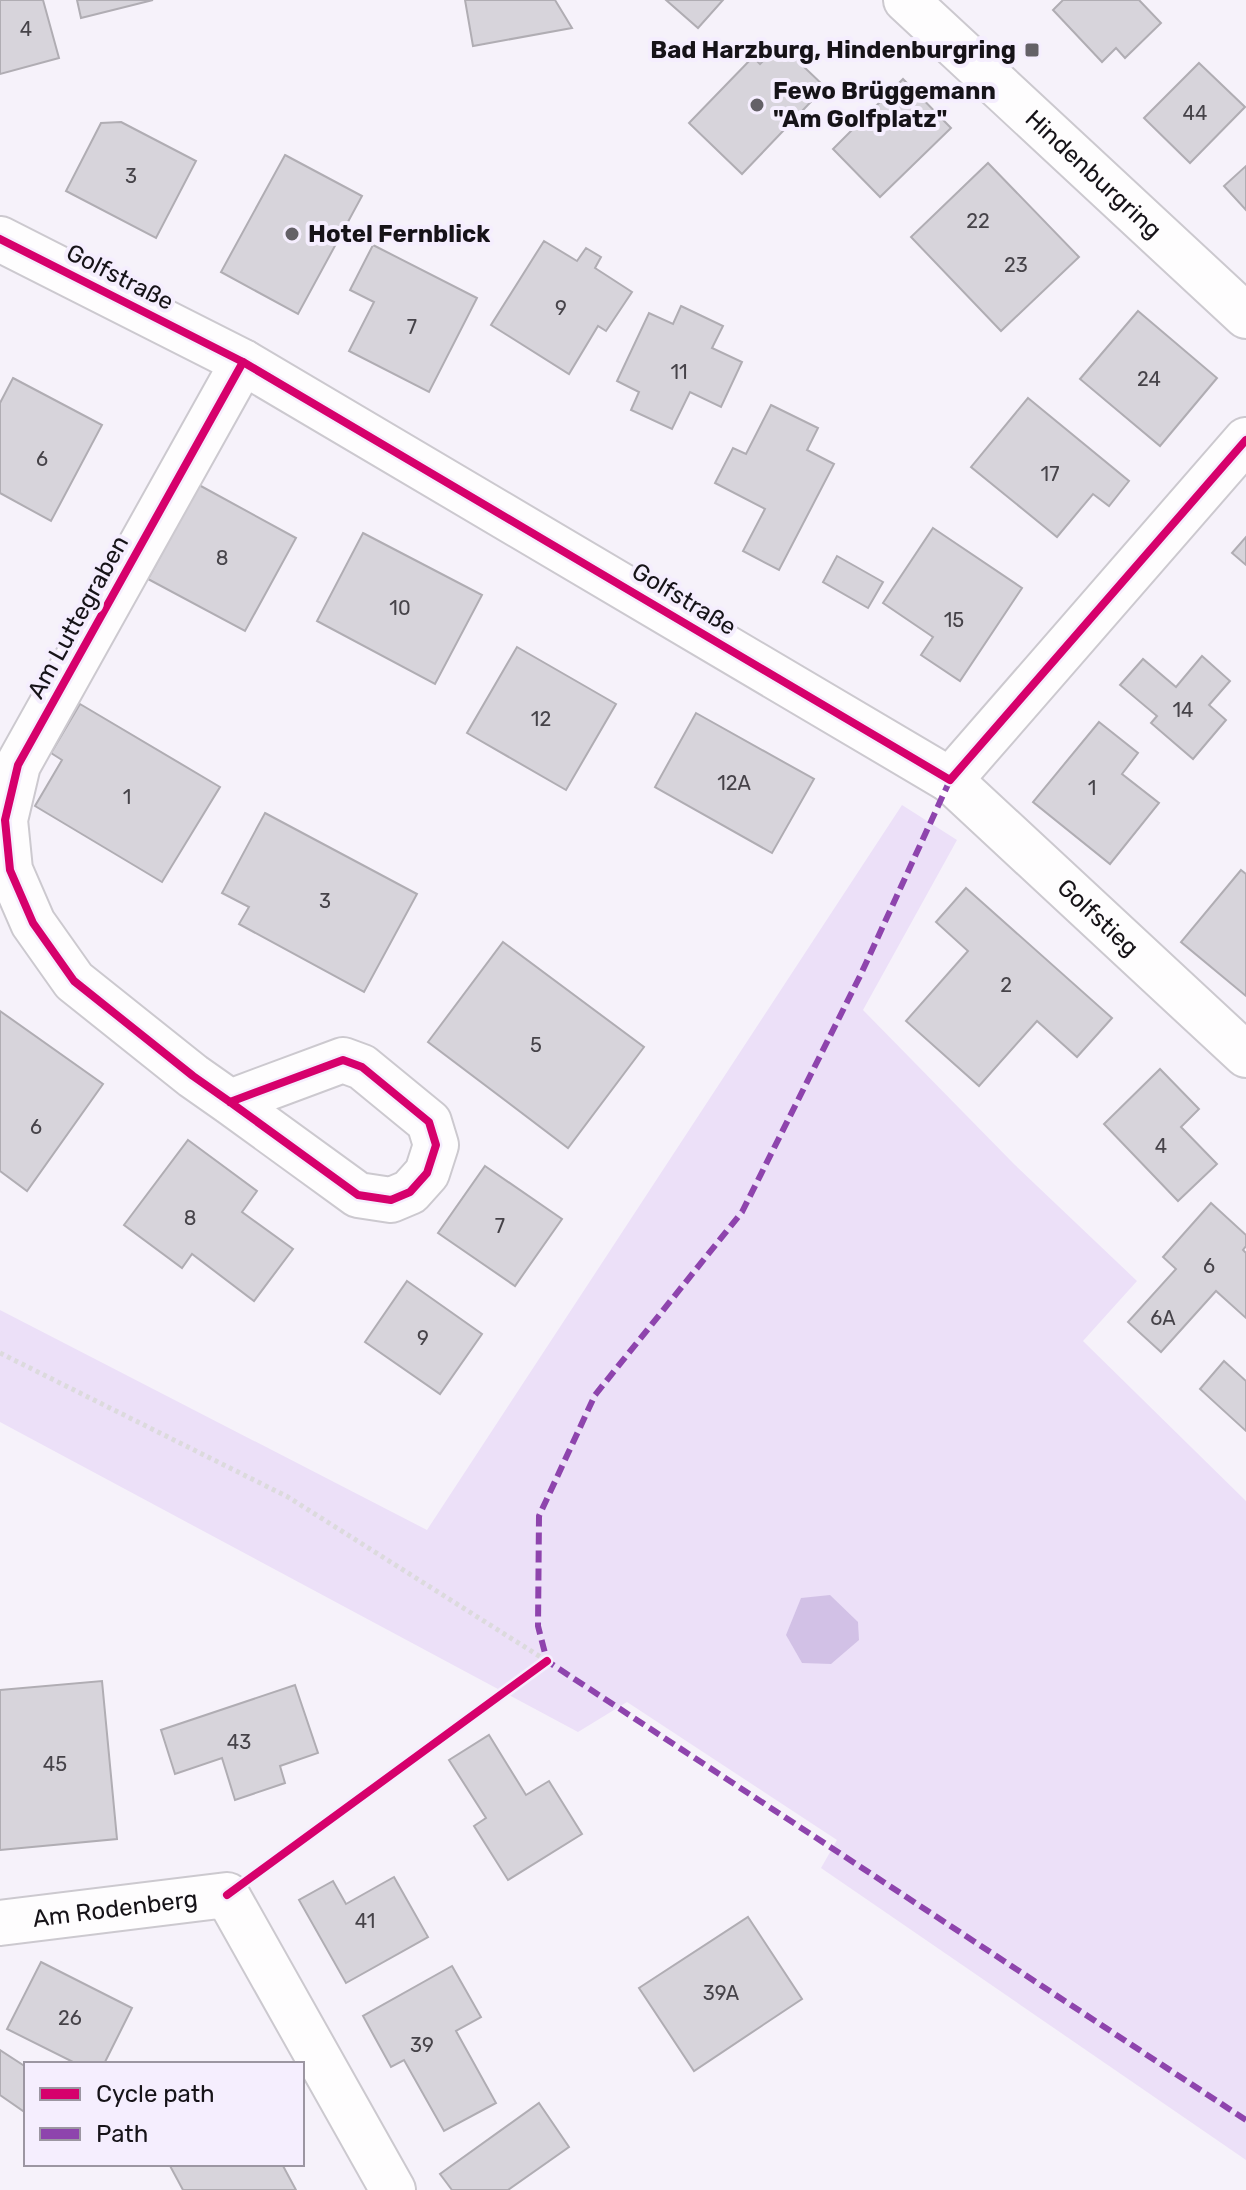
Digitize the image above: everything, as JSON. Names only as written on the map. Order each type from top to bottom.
[{"type":"street","name":"Hindenburgring","points":[[906,0],[1246,316]]},
{"type":"street","name":"Golfstraße","points":[[0,239],[243,362],[950,780]]},
{"type":"street","name":"Am Luttegraben","points":[[230,1102],[74,981],[33,923],[10,870],[5,820],[18,765],[243,362]]},
{"type":"street","points":[[950,780],[1246,440]]},
{"type":"street","name":"Golfstieg","points":[[950,780],[1246,1055]]},
{"type":"street","name":"Am Rodenberg","points":[[0,1923],[227,1895],[393,2190]]},
{"type":"path","points":[[0,1353],[288,1497],[547,1661]]},
{"type":"shaded area","points":[[902,805],[957,840],[863,1010],[1014,1164],[1137,1281],[1083,1341],[1246,1501],[1246,2160],[821,1868],[837,1840],[627,1702],[578,1732],[0,1422],[0,1310],[427,1530]]},
{"type":"shaded area","points":[[830,1595],[858,1622],[859,1640],[831,1664],[802,1663],[786,1635],[801,1598]]},
{"type":"building","points":[[0,0],[43,0],[59,58],[0,74]]},
{"type":"building","points":[[77,0],[153,0],[81,18]]},
{"type":"building","points":[[465,0],[555,0],[572,28],[473,46]]},
{"type":"building","points":[[666,0],[723,0],[698,28]]},
{"type":"building","points":[[1063,0],[1139,0],[1161,23],[1125,58],[1116,48],[1102,62],[1053,10]]},
{"type":"building","name":"Fewo Brüggemann \"Am Golfplatz\"","points":[[780,44],[825,87],[742,174],[689,123],[753,57],[760,64]]},
{"type":"building","points":[[1199,63],[1245,107],[1190,163],[1144,118]]},
{"type":"building","points":[[903,79],[951,128],[880,197],[833,149]]},
{"type":"building","points":[[121,122],[196,161],[156,238],[66,191],[101,123]]},
{"type":"building","name":"Hotel Fernblick","points":[[285,155],[362,196],[298,314],[221,272]]},
{"type":"building","points":[[988,163],[1079,257],[1001,331],[911,237]]},
{"type":"building","points":[[1246,166],[1246,210],[1224,186]]},
{"type":"building","points":[[544,241],[577,261],[586,248],[601,257],[595,268],[632,292],[606,331],[598,326],[569,374],[491,325]]},
{"type":"building","points":[[373,245],[477,298],[429,392],[349,351],[374,302],[350,290]]},
{"type":"building","points":[[681,306],[723,326],[712,348],[742,362],[721,407],[690,392],[672,429],[631,410],[639,392],[617,381],[649,313],[673,324]]},
{"type":"building","points":[[1138,311],[1217,378],[1160,446],[1080,379]]},
{"type":"building","points":[[13,378],[102,425],[51,521],[0,493],[0,403]]},
{"type":"building","points":[[1028,398],[1129,481],[1109,506],[1093,494],[1057,537],[971,467]]},
{"type":"building","points":[[771,405],[818,428],[807,450],[834,464],[779,570],[743,551],[765,509],[715,483],[733,448],[746,454]]},
{"type":"building","points":[[199,485],[296,538],[245,631],[148,579]]},
{"type":"building","points":[[933,528],[1022,588],[960,681],[921,655],[933,637],[883,603]]},
{"type":"building","points":[[363,533],[482,595],[435,684],[317,621]]},
{"type":"building","points":[[1246,537],[1246,565],[1232,553]]},
{"type":"building","points":[[837,556],[883,582],[868,608],[823,582]]},
{"type":"building","points":[[517,647],[616,704],[566,790],[467,733]]},
{"type":"building","points":[[1202,656],[1230,681],[1209,705],[1226,720],[1193,759],[1151,723],[1157,716],[1120,685],[1143,659],[1176,687]]},
{"type":"building","points":[[80,704],[220,787],[162,882],[35,806],[62,760],[51,753]]},
{"type":"building","points":[[696,713],[814,779],[772,853],[655,787]]},
{"type":"building","points":[[1099,722],[1138,753],[1122,774],[1159,803],[1110,864],[1033,802]]},
{"type":"building","points":[[265,813],[417,894],[364,992],[239,924],[249,907],[222,893]]},
{"type":"building","points":[[1241,870],[1246,874],[1246,996],[1181,942]]},
{"type":"building","points":[[966,888],[1112,1018],[1077,1057],[1037,1021],[979,1086],[906,1021],[968,951],[936,922]]},
{"type":"building","points":[[503,942],[644,1047],[568,1148],[428,1042]]},
{"type":"building","points":[[0,1011],[103,1084],[27,1191],[0,1171]]},
{"type":"building","points":[[1160,1069],[1199,1109],[1181,1127],[1217,1164],[1178,1201],[1104,1124]]},
{"type":"building","points":[[188,1140],[257,1191],[242,1212],[293,1249],[254,1301],[192,1254],[182,1268],[124,1225]]},
{"type":"building","points":[[485,1166],[562,1219],[515,1286],[438,1233]]},
{"type":"building","points":[[1211,1203],[1246,1235],[1243,1250],[1246,1253],[1246,1318],[1216,1291],[1161,1352],[1128,1322],[1176,1269],[1163,1257]]},
{"type":"building","points":[[407,1281],[482,1334],[440,1394],[365,1342]]},
{"type":"building","points":[[1224,1361],[1246,1381],[1246,1431],[1200,1389]]},
{"type":"building","points":[[102,1681],[117,1839],[0,1850],[0,1690]]},
{"type":"building","points":[[295,1685],[318,1753],[280,1766],[285,1783],[235,1800],[222,1758],[175,1774],[161,1730]]},
{"type":"building","points":[[489,1735],[526,1795],[549,1781],[582,1834],[508,1880],[474,1826],[486,1818],[449,1760]]},
{"type":"building","points":[[394,1877],[428,1937],[346,1983],[299,1900],[333,1881],[346,1904]]},
{"type":"building","points":[[748,1917],[802,1999],[694,2071],[639,1988]]},
{"type":"building","points":[[41,1962],[132,2008],[105,2062],[73,2062],[7,2029]]},
{"type":"building","points":[[452,1966],[481,2017],[456,2031],[496,2103],[444,2131],[404,2060],[391,2067],[363,2016]]},
{"type":"building","points":[[0,2050],[24,2066],[24,2112],[0,2095]]},
{"type":"building","points":[[539,2103],[569,2147],[508,2190],[452,2190],[440,2174]]},
{"type":"building","points":[[170,2166],[283,2166],[296,2190],[183,2190]]},
{"type":"marked path","points":[[950,780],[861,974],[742,1212],[595,1395],[539,1516],[538,1626],[547,1661],[1246,2120]]},
{"type":"cycle path","points":[[0,239],[243,362],[950,780],[1246,440]]},
{"type":"cycle path","points":[[230,1102],[343,1060],[362,1067],[429,1122],[436,1145],[427,1173],[410,1192],[391,1200],[358,1195],[193,1076],[74,981],[33,923],[10,870],[5,820],[18,765],[243,362]]},
{"type":"cycle path","points":[[227,1895],[547,1661]]},
{"type":"place","name":"Bad Harzburg, Hindenburgring","points":[[1032,50]]},
{"type":"place","name":"Fewo Brüggemann \"Am Golfplatz\"","points":[[757,105]]},
{"type":"place","name":"Hotel Fernblick","points":[[292,234]]}]
